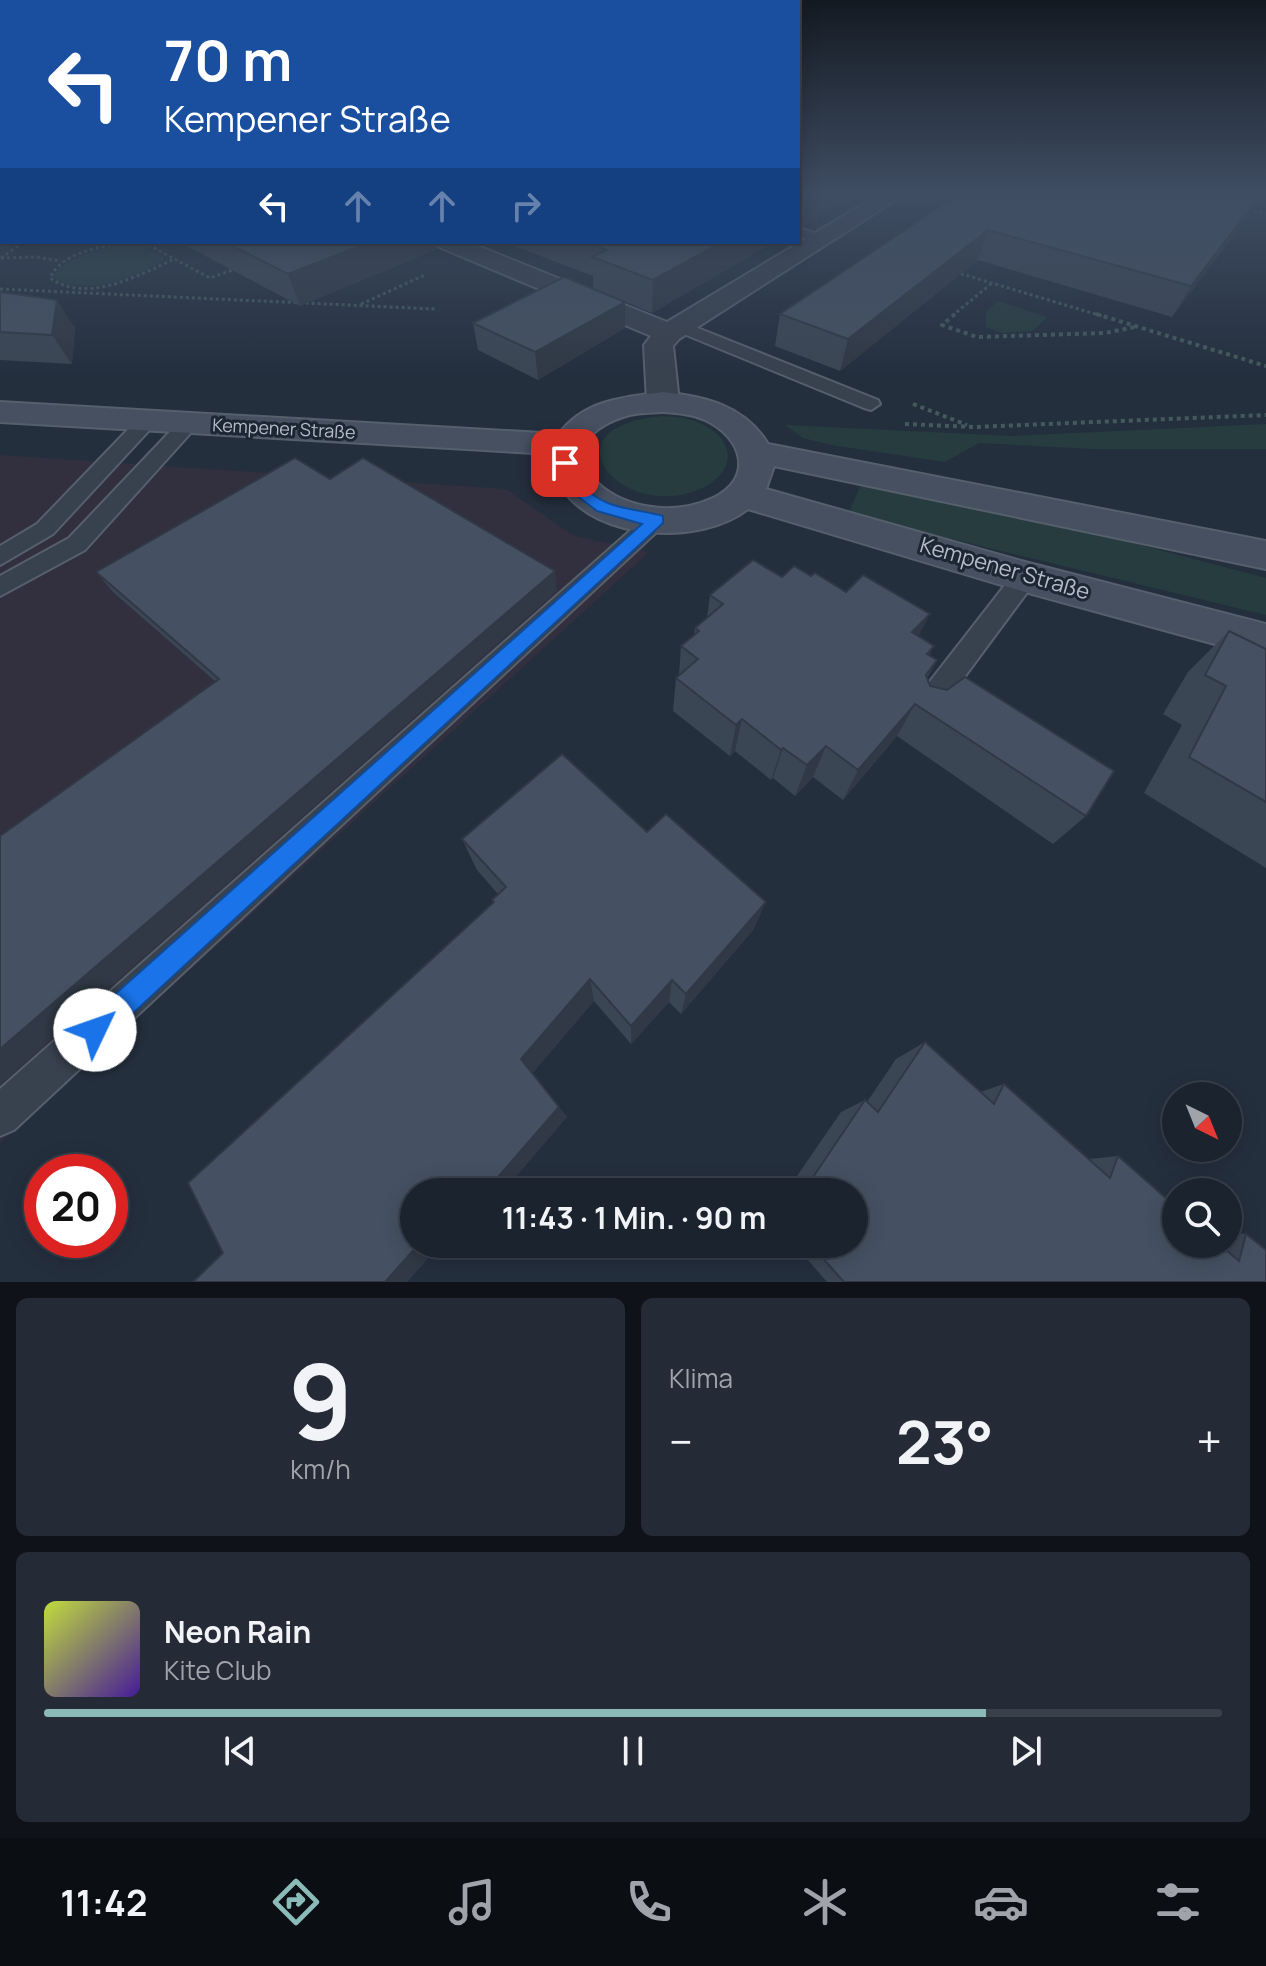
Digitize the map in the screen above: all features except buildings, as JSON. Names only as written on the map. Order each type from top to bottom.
[{"type":"main road","points":[[663,402],[717,413],[742,429],[757,452],[758,473],[743,495],[715,512],[677,520],[637,518],[602,507],[576,487],[565,463],[569,445],[588,422],[617,409],[663,402]]},
{"type":"main road","name":"Kempener Straße","points":[[0,412],[569,445]]},
{"type":"main road","points":[[757,452],[1266,555]]},
{"type":"main road","name":"Kempener Straße","points":[[743,495],[1025,577],[1266,641]]},
{"type":"main road","points":[[1082,518],[1266,570]]},
{"type":"street","points":[[478,254],[674,329]]},
{"type":"street","points":[[663,402],[658,345],[674,329],[783,254]]},
{"type":"lane","points":[[674,329],[871,404]]},
{"type":"lane","points":[[0,557],[45,529],[148,420]]},
{"type":"lane","points":[[0,587],[77,544],[189,423]]},
{"type":"lane","points":[[0,1116],[657,519]]},
{"type":"lane","points":[[924,710],[1025,577]]},
{"type":"lane","points":[[946,682],[972,698]]},
{"type":"path","points":[[85,254],[62,261],[52,269],[50,278],[56,285],[71,291],[120,281],[174,259]]},
{"type":"path","points":[[165,254],[210,278],[238,268]]},
{"type":"path","points":[[359,305],[448,254]]},
{"type":"path","points":[[0,258],[36,257],[62,261]]},
{"type":"path","points":[[948,270],[1266,366]]},
{"type":"path","points":[[992,283],[942,325],[977,337],[1105,333],[1136,327]]},
{"type":"path","points":[[0,289],[435,309]]},
{"type":"path","points":[[895,424],[974,427],[1266,415]]},
{"type":"shaded area","points":[[0,455],[506,489],[574,536],[649,552],[0,1143]]},
{"type":"green space","points":[[89,254],[158,254],[164,257],[138,274],[112,283],[84,286],[58,282],[53,276],[79,257]]},
{"type":"green space","points":[[998,301],[1047,317],[1033,331],[1001,333],[986,327],[986,312]]},
{"type":"green space","points":[[662,416],[699,423],[722,440],[728,457],[726,466],[713,482],[672,496],[645,494],[622,484],[606,470],[600,453],[606,437],[625,424]]},
{"type":"green space","points":[[1266,424],[1266,449],[1091,449],[979,443],[945,462],[831,445],[803,438],[785,425],[1012,436]]},
{"type":"green space","points":[[862,482],[1034,517],[1266,578],[1266,615],[848,514]]},
{"type":"route","points":[[95,1030],[657,519],[637,518],[602,507],[576,487],[565,463]]}]
